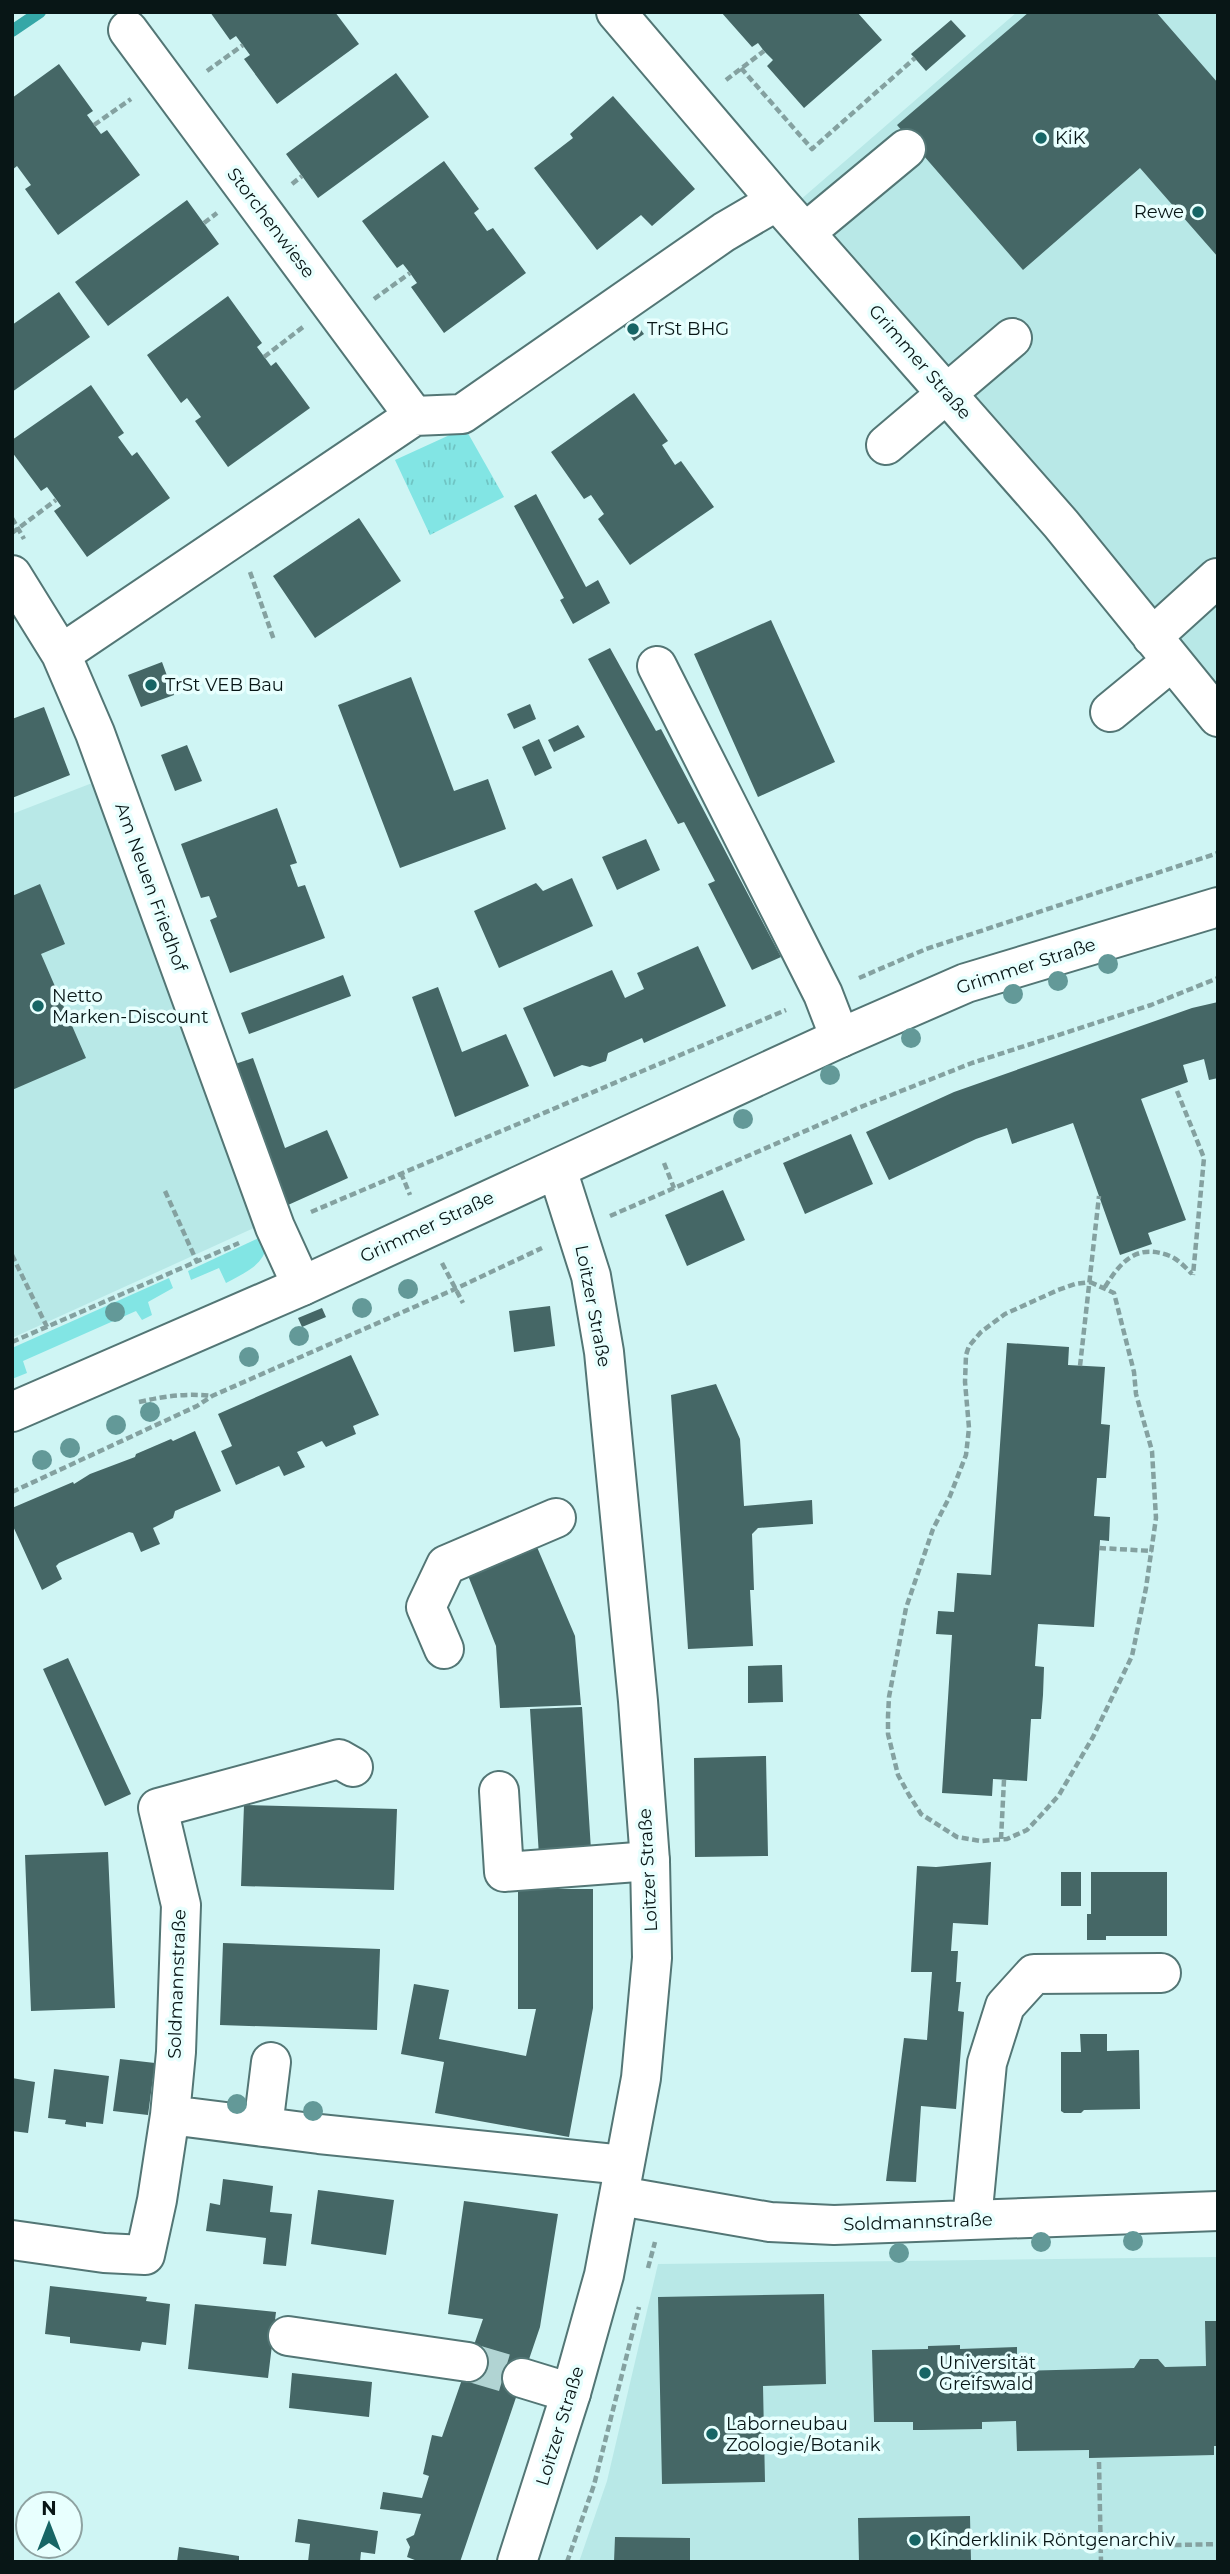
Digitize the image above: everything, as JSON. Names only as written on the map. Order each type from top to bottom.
[{"type":"street","name":"Grimmer Straße","points":[[616,12],[777,201],[1061,524],[1218,717]]},
{"type":"street","name":"Storchenwiese","points":[[128,30],[414,415]]},
{"type":"street","points":[[806,232],[906,149]]},
{"type":"street","points":[[61,654],[414,415],[462,414],[724,232],[777,201]]},
{"type":"street","points":[[886,445],[1012,338]]},
{"type":"street","name":"Am Neuen Friedhof","points":[[12,575],[61,654],[95,733],[275,1227],[302,1286]]},
{"type":"street","points":[[1110,712],[1217,578]]},
{"type":"street","points":[[657,666],[823,994],[840,1038]]},
{"type":"street","name":"Grimmer Straße","points":[[12,1412],[302,1286],[458,1212],[966,983],[1218,907]]},
{"type":"street","name":"Loitzer Straße","points":[[517,2562],[632,2188],[652,1958],[650,1861],[638,1701],[604,1352],[591,1276],[557,1169]]},
{"type":"street","points":[[444,1649],[426,1607],[446,1565],[556,1518]]},
{"type":"street","name":"Soldmannstraße","points":[[12,2240],[104,2253],[145,2255],[157,2200],[170,2115],[176,2052],[181,1905],[158,1808],[339,1759],[353,1767]]},
{"type":"street","points":[[499,1791],[504,1872],[650,1861]]},
{"type":"street","points":[[972,2220],[987,2063],[1005,2006],[1034,1974],[1161,1973]]},
{"type":"street","points":[[263,2127],[271,2062]]},
{"type":"street","name":"Soldmannstraße","points":[[170,2115],[263,2127],[632,2188],[770,2222],[834,2225],[1218,2211]]},
{"type":"street","points":[[288,2336],[468,2362]]},
{"type":"street","points":[[522,2378],[571,2393]]},
{"type":"path","points":[[696,105],[764,51]]},
{"type":"path","points":[[741,68],[812,149],[915,58]]},
{"type":"path","points":[[12,533],[56,500]]},
{"type":"path","points":[[237,535],[275,640]]},
{"type":"path","points":[[12,1492],[197,1406],[212,1396],[858,1108],[946,1073],[1151,1004],[1218,978]]},
{"type":"path","points":[[1105,1287],[1119,1265],[1129,1257],[1148,1251],[1172,1256],[1193,1275],[1204,1157],[1177,1091]]},
{"type":"path","points":[[335,1202],[401,1173]]},
{"type":"path","points":[[165,1191],[197,1262]]},
{"type":"path","points":[[1080,1366],[1087,1283],[1099,1196]]},
{"type":"path","points":[[12,1342],[275,1227]]},
{"type":"path","points":[[12,1255],[47,1327]]},
{"type":"path","points":[[1087,1283],[1105,1287],[1114,1293],[1122,1320],[1134,1372],[1136,1394],[1152,1451],[1156,1518],[1132,1657],[1098,1728],[1059,1794],[1042,1814],[1027,1829],[1001,1839],[957,1837],[921,1814],[898,1775],[888,1734],[888,1697],[906,1608],[933,1529],[966,1455],[968,1428],[965,1382],[968,1346],[988,1326],[1011,1310],[1075,1284],[1087,1283]]},
{"type":"path","points":[[455,1289],[463,1303]]},
{"type":"path","points":[[131,1404],[169,1395],[191,1393],[212,1396]]},
{"type":"path","points":[[1099,1548],[1152,1551]]},
{"type":"path","points":[[1001,1839],[1004,1780]]},
{"type":"path","points":[[632,2188],[656,2235],[647,2275]]},
{"type":"path","points":[[567,2562],[594,2485],[640,2301]]},
{"type":"path","points":[[1099,2462],[1101,2562]]},
{"type":"path","points":[[1101,2547],[1218,2544]]},
{"type":"shaded area","points":[[1017,12],[1218,12],[1218,683],[799,201]]},
{"type":"shaded area","points":[[100,780],[265,1223],[12,1338],[12,814]]},
{"type":"shaded area","name":"Universität Greifswald","points":[[1218,2257],[1218,2562],[579,2562],[607,2481],[658,2264]]},
{"type":"green space","points":[[465,428],[504,497],[430,535],[395,460]]},
{"type":"green space","points":[[265,1235],[265,1252],[261,1259],[242,1275],[226,1283],[219,1268],[191,1280],[188,1271]]},
{"type":"green space","points":[[169,1278],[173,1288],[148,1302],[152,1315],[142,1320],[136,1311],[23,1361],[27,1373],[12,1379],[12,1348]]},
{"type":"building","points":[[210,12],[335,12],[359,44],[277,104],[244,59],[250,55],[236,36],[230,40]]},
{"type":"building","points":[[721,12],[857,12],[882,40],[804,108],[767,66],[773,60],[758,43],[752,47]]},
{"type":"building","name":"KiK","points":[[1029,12],[1156,12],[1218,83],[1218,257],[1140,168],[1023,270],[897,125]]},
{"type":"building","points":[[951,20],[966,36],[926,71],[911,54]]},
{"type":"building","points":[[59,64],[93,111],[87,115],[101,134],[107,130],[140,175],[58,235],[25,189],[31,185],[17,166],[12,170],[12,98]]},
{"type":"building","points":[[396,73],[429,117],[318,198],[286,154]]},
{"type":"building","points":[[613,96],[695,189],[652,226],[641,215],[597,250],[534,168],[573,138],[570,134]]},
{"type":"building","points":[[444,161],[479,209],[474,213],[487,231],[493,228],[526,273],[444,333],[411,287],[417,283],[410,273],[403,264],[397,268],[362,221]]},
{"type":"building","points":[[187,200],[219,244],[108,326],[75,282]]},
{"type":"building","points":[[59,292],[90,337],[12,392],[12,325]]},
{"type":"building","points":[[228,296],[262,343],[257,347],[271,366],[276,362],[310,408],[228,467],[195,421],[201,417],[187,398],[181,403],[147,355]]},
{"type":"building","name":"TrSt BHG","points":[[632,318],[644,334],[634,341],[622,324]]},
{"type":"building","points":[[91,385],[124,433],[118,437],[132,456],[137,452],[170,498],[87,557],[54,511],[61,506],[47,487],[41,491],[12,452],[12,440]]},
{"type":"building","points":[[634,393],[668,441],[662,445],[675,465],[681,461],[714,507],[630,565],[598,519],[604,514],[591,495],[584,499],[551,452]]},
{"type":"building","points":[[536,494],[586,587],[598,580],[610,603],[573,624],[560,600],[564,598],[514,506]]},
{"type":"building","points":[[359,518],[401,581],[315,638],[273,576]]},
{"type":"building","points":[[771,620],[835,762],[758,797],[694,654]]},
{"type":"building","points":[[610,648],[656,731],[661,729],[781,957],[752,970],[708,884],[715,881],[684,822],[678,824],[588,659]]},
{"type":"building","name":"TrSt VEB Bau","points":[[162,662],[174,695],[141,707],[128,675]]},
{"type":"building","points":[[411,677],[454,791],[488,779],[506,829],[400,868],[338,705]]},
{"type":"building","points":[[530,704],[536,719],[514,729],[507,714]]},
{"type":"building","points":[[44,707],[70,775],[12,798],[12,719]]},
{"type":"building","points":[[578,725],[585,737],[554,752],[548,740]]},
{"type":"building","points":[[539,739],[552,768],[535,776],[522,747]]},
{"type":"building","points":[[187,745],[202,781],[175,791],[161,755]]},
{"type":"building","points":[[277,808],[297,863],[290,865],[298,887],[305,885],[325,938],[230,973],[210,920],[217,917],[209,896],[201,898],[181,844]]},
{"type":"building","points":[[646,839],[660,870],[617,890],[602,857]]},
{"type":"building","points":[[572,878],[593,926],[499,968],[474,911],[536,883],[543,891]]},
{"type":"building","name":"Netto Marken-Discount","points":[[40,884],[65,944],[41,954],[86,1058],[12,1090],[12,896]]},
{"type":"building","points":[[698,946],[726,1006],[644,1043],[642,1038],[608,1053],[606,1061],[590,1067],[582,1065],[554,1077],[523,1008],[612,970],[625,998],[644,989],[637,973]]},
{"type":"building","points":[[343,975],[351,996],[249,1034],[241,1013]]},
{"type":"building","points":[[438,987],[462,1052],[506,1034],[529,1086],[455,1117],[412,997]]},
{"type":"building","points":[[1218,1002],[1218,1078],[1209,1080],[1204,1059],[1183,1065],[1188,1082],[1141,1099],[1186,1220],[1148,1233],[1152,1244],[1120,1255],[1073,1123],[1012,1144],[1007,1128],[976,1139],[889,1180],[866,1132],[954,1092],[1192,1008]]},
{"type":"building","points":[[253,1058],[285,1148],[327,1130],[348,1178],[288,1205],[267,1156],[235,1064]]},
{"type":"building","points":[[851,1134],[873,1184],[805,1214],[783,1163]]},
{"type":"building","points":[[723,1190],[745,1240],[687,1266],[665,1215]]},
{"type":"building","points":[[550,1306],[555,1346],[514,1352],[509,1311]]},
{"type":"building","points":[[322,1308],[326,1317],[302,1327],[298,1318]]},
{"type":"building","points":[[1007,1343],[1069,1347],[1068,1365],[1105,1367],[1101,1424],[1110,1425],[1106,1478],[1097,1478],[1094,1516],[1110,1517],[1109,1541],[1100,1540],[1094,1627],[1038,1624],[1035,1666],[1044,1667],[1043,1695],[1041,1719],[1031,1719],[1027,1781],[993,1779],[992,1796],[942,1793],[952,1635],[936,1634],[938,1611],[954,1612],[957,1573],[991,1575]]},
{"type":"building","points":[[351,1355],[379,1415],[353,1426],[356,1434],[326,1447],[322,1441],[297,1452],[305,1467],[284,1476],[279,1466],[236,1485],[221,1451],[232,1446],[218,1414]]},
{"type":"building","points":[[716,1384],[740,1439],[744,1506],[812,1500],[813,1524],[758,1528],[752,1534],[754,1590],[750,1590],[753,1646],[688,1649],[671,1395]]},
{"type":"building","points":[[195,1431],[221,1491],[175,1511],[173,1518],[153,1528],[160,1544],[141,1552],[133,1533],[129,1532],[59,1563],[56,1566],[62,1579],[42,1590],[12,1524],[12,1508]]},
{"type":"building","points":[[534,1540],[575,1636],[581,1705],[500,1708],[496,1646],[465,1568]]},
{"type":"building","points":[[68,1658],[131,1794],[105,1806],[43,1669]]},
{"type":"building","points":[[782,1665],[783,1702],[748,1703],[748,1666]]},
{"type":"building","points":[[582,1707],[591,1850],[539,1856],[530,1709]]},
{"type":"building","points":[[766,1756],[768,1856],[695,1857],[694,1758]]},
{"type":"building","points":[[244,1805],[397,1809],[394,1890],[241,1886]]},
{"type":"building","points":[[108,1852],[115,2008],[31,2011],[25,1855]]},
{"type":"building","points":[[991,1862],[988,1925],[953,1923],[951,1951],[958,1951],[956,1982],[961,1982],[958,2011],[964,2012],[956,2109],[921,2106],[916,2182],[886,2181],[904,2038],[927,2040],[932,1972],[911,1972],[917,1866]]},
{"type":"building","points":[[1061,1872],[1081,1872],[1081,1906],[1061,1906]]},
{"type":"building","points":[[1091,1872],[1167,1872],[1167,1936],[1106,1936],[1106,1940],[1087,1940],[1087,1914],[1091,1914]]},
{"type":"building","points":[[518,1889],[593,1889],[593,2008],[569,2137],[435,2113],[444,2062],[401,2054],[414,1984],[449,1990],[439,2039],[526,2056],[536,2009],[518,2009]]},
{"type":"building","points":[[223,1943],[380,1949],[377,2030],[220,2025]]},
{"type":"building","points":[[1080,2034],[1107,2034],[1107,2051],[1139,2050],[1140,2109],[1084,2110],[1081,2113],[1061,2111],[1061,2052],[1081,2052]]},
{"type":"building","points":[[120,2059],[155,2063],[148,2115],[113,2111]]},
{"type":"building","points":[[54,2069],[109,2076],[103,2124],[86,2122],[86,2127],[65,2124],[66,2120],[48,2118]]},
{"type":"building","points":[[12,2078],[35,2082],[28,2133],[12,2131]]},
{"type":"building","points":[[223,2179],[273,2186],[270,2212],[292,2214],[286,2266],[263,2264],[266,2238],[206,2231],[210,2203],[220,2205]]},
{"type":"building","points":[[318,2190],[394,2200],[386,2255],[311,2244]]},
{"type":"building","points":[[464,2201],[558,2214],[540,2327],[460,2562],[420,2562],[407,2557],[410,2547],[406,2539],[414,2535],[421,2514],[380,2509],[383,2492],[422,2498],[429,2476],[423,2474],[432,2435],[442,2437],[483,2319],[448,2314]]},
{"type":"building","points":[[50,2286],[147,2297],[146,2301],[170,2304],[166,2345],[142,2342],[140,2351],[70,2343],[70,2337],[45,2334]]},
{"type":"building","name":"Laborneubau Zoologie/Botanik","points":[[824,2294],[826,2384],[763,2386],[765,2482],[662,2484],[658,2297]]},
{"type":"building","points":[[195,2304],[276,2312],[268,2378],[188,2369]]},
{"type":"building","points":[[1205,2321],[1218,2321],[1218,2446],[1214,2446],[1214,2455],[1089,2458],[1089,2450],[1017,2451],[1016,2421],[982,2422],[982,2429],[922,2430],[913,2430],[913,2422],[874,2422],[872,2350],[928,2349],[928,2346],[960,2345],[960,2349],[1017,2347],[1017,2371],[1134,2368],[1140,2359],[1158,2359],[1165,2367],[1206,2366]]},
{"type":"building","points":[[292,2373],[372,2382],[369,2417],[289,2408]]},
{"type":"building","name":"Kinderklinik Röntgenarchiv","points":[[970,2516],[971,2561],[859,2562],[858,2518]]},
{"type":"building","points":[[298,2519],[378,2531],[375,2554],[361,2552],[360,2562],[308,2562],[310,2544],[295,2542]]},
{"type":"building","points":[[615,2537],[690,2538],[690,2562],[614,2562]]},
{"type":"building","points":[[179,2547],[239,2556],[239,2562],[177,2562]]},
{"type":"waterway","points":[[12,31],[40,12]]},
{"type":"tunnel","points":[[468,2362],[522,2378]]},
{"type":"place","name":"KiK","points":[[1041,138]]},
{"type":"place","name":"Rewe","points":[[1198,212]]},
{"type":"place","name":"TrSt BHG","points":[[633,329]]},
{"type":"place","name":"TrSt VEB Bau","points":[[151,685]]},
{"type":"place","name":"Netto Marken-Discount","points":[[38,1006]]},
{"type":"place","name":"Universität Greifswald","points":[[925,2373]]},
{"type":"place","name":"Laborneubau Zoologie/Botanik","points":[[712,2434]]},
{"type":"place","name":"Kinderklinik Röntgenarchiv","points":[[915,2540]]}]
